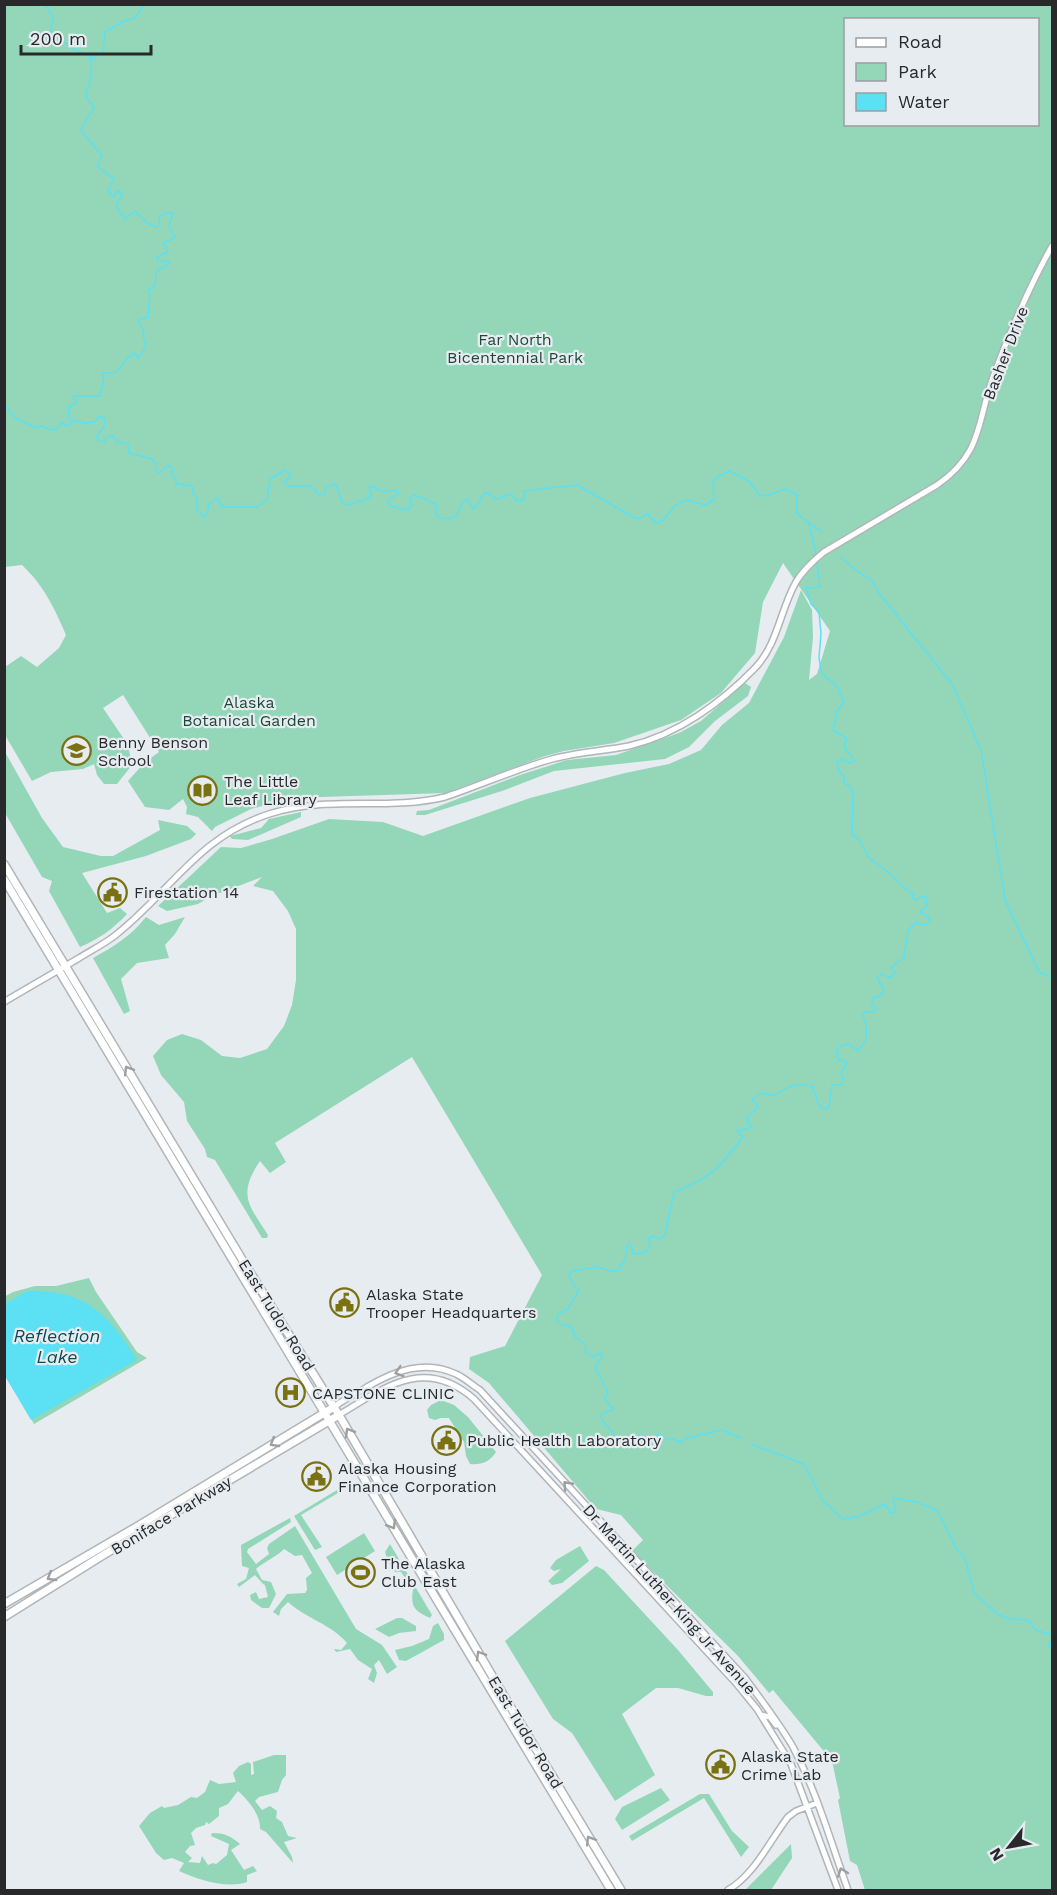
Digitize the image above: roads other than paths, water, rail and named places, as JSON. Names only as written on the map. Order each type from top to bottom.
[{"type":"main road","name":"East Tudor Road","points":[[4,864],[62,968],[324,1413],[611,1890]]},
{"type":"main road","name":"East Tudor Road","points":[[4,879],[62,968],[339,1415],[621,1890]]},
{"type":"main road","name":"Boniface Parkway","points":[[4,1604],[334,1407]]},
{"type":"main road","name":"Boniface Parkway","points":[[4,1617],[100,1557],[339,1415]]},
{"type":"street","name":"Basher Drive","points":[[62,968],[122,930],[198,854],[212,843],[238,827],[268,814],[314,805],[406,804],[445,797],[555,758],[658,737],[692,719],[719,700],[760,663],[773,639],[794,584],[812,562],[824,552],[936,485],[953,473],[969,454],[980,425],[995,370],[1033,284],[1053,246]]},
{"type":"street","points":[[4,1002],[62,968]]},
{"type":"street","name":"Dr Martin Luther King Jr Avenue","points":[[334,1407],[386,1376],[404,1369],[424,1367],[441,1369],[456,1374],[480,1390],[745,1678],[775,1718],[804,1770],[848,1890]]},
{"type":"street","name":"Dr Martin Luther King Jr Avenue","points":[[339,1415],[384,1388],[416,1377],[433,1377],[451,1382],[464,1389],[735,1682],[762,1715],[791,1764],[838,1890]]},
{"type":"street","points":[[762,1715],[770,1717],[793,1748]]},
{"type":"street","points":[[728,1890],[751,1870],[788,1817],[796,1811],[817,1803]]},
{"type":"water","name":"Reflection Lake","points":[[27,1291],[64,1294],[93,1308],[116,1330],[137,1360],[31,1420],[5,1376],[5,1304]]},
{"type":"waterway","points":[[45,4],[53,17],[51,31],[73,49],[90,56],[92,71],[86,97],[94,107],[81,130],[102,156],[97,166],[114,179],[108,191],[113,197],[118,190],[122,196],[117,203],[117,208],[125,219],[135,211],[147,223],[157,227],[160,225],[159,217],[166,213],[173,213],[169,227],[175,238],[163,243],[168,252],[157,257],[157,260],[169,262],[168,265],[156,271],[155,286],[148,290],[150,295],[148,317],[138,320],[144,329],[146,346],[140,357],[138,358],[135,353],[128,357],[117,371],[102,373],[104,378],[100,396],[73,396],[77,403],[68,407],[69,418],[73,422]]},
{"type":"waterway","points":[[92,59],[103,51],[105,32],[124,21],[135,18],[145,4]]},
{"type":"waterway","points":[[4,408],[8,408],[16,418],[35,428],[41,426],[51,430],[57,429],[62,422],[66,426],[75,421],[95,422],[99,417],[103,417],[104,427],[97,436],[99,441],[105,442],[106,438],[112,435],[117,442],[128,444],[129,453],[152,459],[156,464],[155,470],[159,473],[167,466],[171,466],[173,470],[171,475],[176,479],[176,484],[193,487],[193,493],[197,497],[197,510],[204,517],[209,504],[217,498],[223,507],[257,507],[267,500],[270,479],[285,470],[291,475],[284,483],[288,486],[309,486],[316,490],[319,496],[324,495],[326,488],[333,484],[336,485],[342,503],[349,505],[371,497],[370,486],[374,486],[384,492],[395,490],[399,493],[388,501],[390,506],[406,510],[411,507],[410,498],[414,495],[437,505],[435,513],[440,518],[449,519],[456,516],[462,503],[468,499],[473,509],[485,492],[497,499],[511,494],[517,501],[524,500],[524,491],[577,485],[635,518],[641,518],[647,513],[655,523],[662,521],[676,505],[687,500],[705,505],[714,500],[713,481],[729,471],[749,481],[760,496],[785,489],[797,495],[797,514],[822,532]]},
{"type":"waterway","points":[[809,524],[816,554]]},
{"type":"waterway","points":[[840,557],[871,579],[878,592],[952,684],[981,750],[1005,900],[1039,972],[1052,977]]},
{"type":"waterway","points":[[740,1438],[722,1430],[687,1438],[680,1442],[673,1439],[668,1440],[659,1434],[649,1439],[643,1435],[624,1440],[616,1436],[601,1416],[613,1408],[605,1399],[608,1392],[596,1370],[596,1364],[602,1358],[600,1353],[592,1357],[586,1353],[585,1344],[575,1337],[571,1326],[562,1325],[557,1321],[558,1314],[568,1309],[579,1290],[572,1283],[569,1275],[572,1271],[597,1267],[612,1271],[618,1270],[625,1260],[629,1244],[632,1246],[632,1253],[646,1252],[650,1246],[648,1239],[653,1236],[660,1239],[665,1235],[674,1192],[706,1177],[728,1157],[743,1137],[737,1131],[752,1127],[746,1119],[758,1107],[752,1099],[761,1093],[775,1095],[784,1089],[801,1084],[812,1086],[818,1103],[822,1108],[827,1109],[832,1085],[841,1085],[843,1080],[841,1073],[847,1063],[844,1060],[839,1061],[837,1050],[842,1045],[849,1044],[858,1051],[864,1043],[866,1034],[864,1012],[874,1012],[876,1008],[872,1005],[872,999],[882,995],[884,990],[877,978],[881,974],[888,977],[893,976],[895,973],[891,968],[904,958],[908,931],[915,923],[926,925],[930,921],[929,917],[920,912],[927,906],[926,897],[922,896],[917,900],[912,898],[913,893],[869,858],[859,839],[852,835],[852,789],[844,782],[844,776],[839,771],[837,762],[842,759],[850,763],[854,761],[845,750],[844,745],[847,738],[833,731],[837,711],[844,702],[836,685],[822,674],[819,658],[821,634],[819,612],[811,604],[806,587],[820,586],[817,562]]},
{"type":"waterway","points":[[751,1444],[804,1464],[823,1501],[843,1519],[860,1516],[885,1504],[891,1513],[896,1512],[893,1498],[917,1502],[938,1511],[957,1550],[965,1558],[974,1593],[997,1614],[1011,1619],[1028,1620],[1036,1630],[1052,1635]]},
{"type":"waterway","points":[[1052,1639],[1048,1646],[1052,1649]]},
{"type":"place","name":"Benny Benson School","points":[[77,751]]},
{"type":"place","name":"The Little Leaf Library","points":[[203,790]]},
{"type":"place","name":"Firestation 14","points":[[113,892]]},
{"type":"place","name":"Alaska State Trooper Headquarters","points":[[345,1303]]},
{"type":"place","name":"CAPSTONE CLINIC","points":[[291,1393]]},
{"type":"place","name":"Public Health Laboratory","points":[[446,1440]]},
{"type":"place","name":"Alaska Housing Finance Corporation","points":[[317,1477]]},
{"type":"place","name":"The Alaska Club East","points":[[360,1572]]},
{"type":"place","name":"Alaska State Crime Lab","points":[[720,1765]]},
{"type":"park label","name":"Far North Bicentennial Park","points":[[515,348]]},
{"type":"park label","name":"Alaska Botanical Garden","points":[[249,711]]}]
